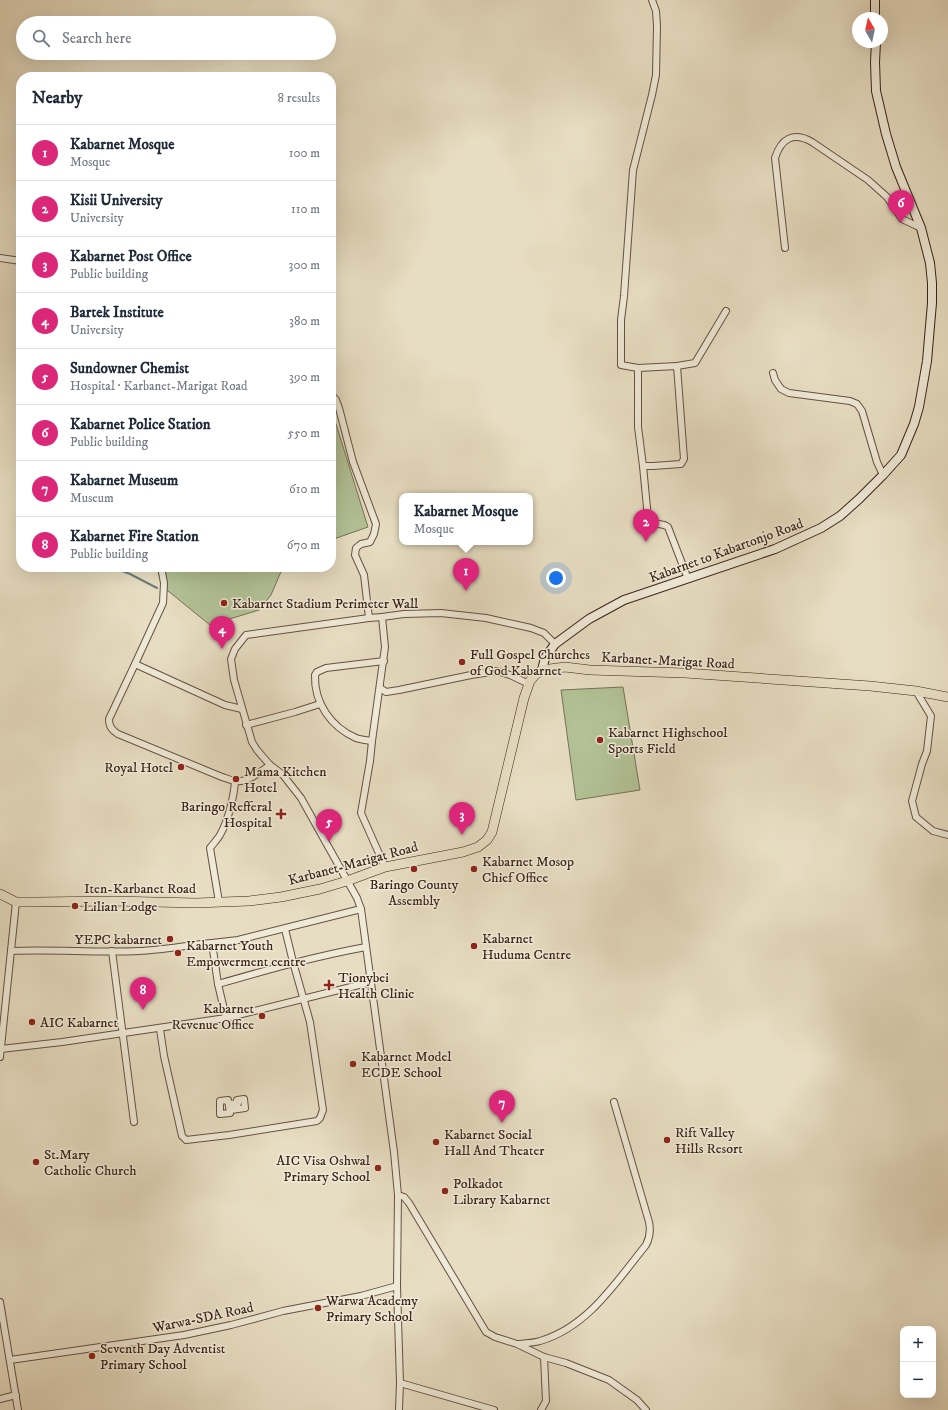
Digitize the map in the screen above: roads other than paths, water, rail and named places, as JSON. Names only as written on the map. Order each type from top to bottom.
[{"type":"main road","points":[[875,0],[876,12]]},
{"type":"main road","name":"Kabarnet to Kabartonjo Road","points":[[542,670],[545,658],[555,644],[590,619],[624,600],[775,549],[821,528],[840,516],[883,476],[901,455],[914,424],[919,407],[927,361],[932,303],[932,283],[930,263],[921,228],[896,167],[886,134],[876,91],[876,48]]},
{"type":"main road","name":"Karbanet-Marigat Road","points":[[281,897],[320,889],[385,867],[463,852],[478,847],[487,840],[492,832],[524,698],[529,684],[535,675],[542,670],[565,667],[590,670],[685,674],[870,686],[916,691],[948,698]]},
{"type":"main road","name":"Iten-Karbanet Road","points":[[0,894],[16,902],[219,902],[249,901],[281,897]]},
{"type":"street","points":[[652,0],[656,11],[657,26],[656,75],[633,170],[621,320],[621,365],[638,368],[677,366],[695,363],[726,311]]},
{"type":"street","points":[[785,248],[775,158],[778,149],[783,143],[792,137],[798,136],[812,142],[868,180],[887,197],[902,219],[921,228]]},
{"type":"street","points":[[0,258],[16,260]]},
{"type":"street","points":[[643,466],[681,464],[683,462],[677,366]]},
{"type":"street","points":[[638,368],[638,427],[648,518],[655,524],[666,525],[668,527],[688,579]]},
{"type":"street","points":[[773,373],[775,380],[781,389],[789,393],[835,399],[857,404],[862,410],[877,462],[883,476]]},
{"type":"street","points":[[336,400],[353,462],[376,524],[374,534],[370,542],[361,544],[356,548],[355,555],[364,575],[369,618]]},
{"type":"street","points":[[162,572],[164,583],[163,603],[136,664],[109,719],[112,729],[118,734],[235,781],[240,781],[257,775],[270,765]]},
{"type":"street","points":[[399,1410],[398,1195],[394,1152],[362,909],[358,898],[301,798],[283,775],[270,765],[256,750],[246,725],[231,659],[234,648],[246,635],[369,618],[441,612],[486,618],[531,628],[544,633],[555,644]]},
{"type":"street","points":[[382,618],[386,647],[361,813],[385,867]]},
{"type":"street","points":[[372,741],[358,739],[338,728],[323,711],[320,704],[314,675],[326,668],[384,661]]},
{"type":"street","points":[[136,664],[224,705],[242,710]]},
{"type":"street","points":[[380,688],[386,692],[497,671],[529,684]]},
{"type":"street","points":[[916,691],[931,716],[927,751],[912,801],[913,806],[916,817],[933,831],[948,835]]},
{"type":"street","points":[[246,725],[320,704]]},
{"type":"street","points":[[219,902],[210,848],[220,835],[225,823],[235,793],[235,781]]},
{"type":"street","points":[[0,1056],[16,902]]},
{"type":"street","points":[[11,950],[140,951],[238,940],[362,909]]},
{"type":"street","points":[[160,1029],[171,1093],[182,1136],[186,1140],[229,1136],[310,1123],[320,1118],[323,1110],[310,1022],[285,929]]},
{"type":"street","points":[[212,942],[218,984],[226,1018]]},
{"type":"street","points":[[218,984],[293,962],[366,947]]},
{"type":"street","points":[[112,951],[134,1122]]},
{"type":"street","points":[[1,1049],[160,1029],[226,1018],[371,982]]},
{"type":"street","points":[[517,1344],[539,1342],[560,1333],[583,1319],[599,1304],[646,1246],[650,1238],[651,1230],[647,1214],[614,1102]]},
{"type":"street","points":[[398,1195],[404,1197],[409,1203],[486,1332],[495,1337],[517,1344],[544,1357],[566,1363],[609,1380],[637,1400],[646,1410]]},
{"type":"street","name":"Warwa-SDA Road","points":[[10,1360],[184,1335],[231,1325],[283,1311],[361,1296],[398,1286]]},
{"type":"street","points":[[0,1302],[18,1410]]},
{"type":"street","points":[[541,1410],[546,1401],[544,1357]]},
{"type":"street","points":[[400,1383],[494,1410]]},
{"type":"street","points":[[0,1399],[16,1395]]},
{"type":"waterway","points":[[125,572],[157,588]]},
{"type":"place","name":"Kabarnet Police Station","points":[[901,223]]},
{"type":"place","name":"Kisii University","points":[[646,542]]},
{"type":"place","name":"Kabarnet Mosque","points":[[466,591]]},
{"type":"place","name":"Kabarnet Stadium Perimeter Wall","points":[[224,603]]},
{"type":"place","name":"Bartek Institute","points":[[222,649]]},
{"type":"place","name":"Full Gospel Churches of God Kabarnet","points":[[462,662]]},
{"type":"place","name":"Kabarnet Highschool Sports Field","points":[[600,740]]},
{"type":"place","name":"Royal Hotel","points":[[181,767]]},
{"type":"place","name":"Mama Kitchen Hotel","points":[[236,779]]},
{"type":"place","name":"Baringo Refferal Hospital","points":[[281,814]]},
{"type":"place","name":"Kabarnet Post Office","points":[[462,835]]},
{"type":"place","name":"Sundowner Chemist","points":[[329,842]]},
{"type":"place","name":"Baringo County Assembly","points":[[414,869]]},
{"type":"place","name":"Kabarnet Mosop Chief Office","points":[[474,869]]},
{"type":"place","name":"Lilian Lodge","points":[[75,906]]},
{"type":"place","name":"YEPC kabarnet","points":[[170,939]]},
{"type":"place","name":"Kabarnet Huduma Centre","points":[[474,946]]},
{"type":"place","name":"Kabarnet Youth Empowerment centre","points":[[178,953]]},
{"type":"place","name":"Tionybei Health Clinic","points":[[329,985]]},
{"type":"place","name":"Kabarnet Fire Station","points":[[143,1010]]},
{"type":"place","name":"Kabarnet Revenue Office","points":[[262,1016]]},
{"type":"place","name":"AIC Kabarnet","points":[[32,1022]]},
{"type":"place","name":"Kabarnet Model ECDE School","points":[[353,1064]]},
{"type":"place","name":"Kabarnet Museum","points":[[502,1123]]},
{"type":"place","name":"Rift Valley Hills Resort","points":[[667,1140]]},
{"type":"place","name":"Kabarnet Social Hall And Theater","points":[[436,1142]]},
{"type":"place","name":"St.Mary Catholic Church","points":[[36,1162]]},
{"type":"place","name":"AIC Visa Oshwal Primary School","points":[[378,1168]]},
{"type":"place","name":"Polkadot Library Kabarnet","points":[[445,1191]]},
{"type":"place","name":"Warwa Academy Primary School","points":[[318,1308]]},
{"type":"place","name":"Seventh Day Adventist Primary School","points":[[92,1356]]}]
